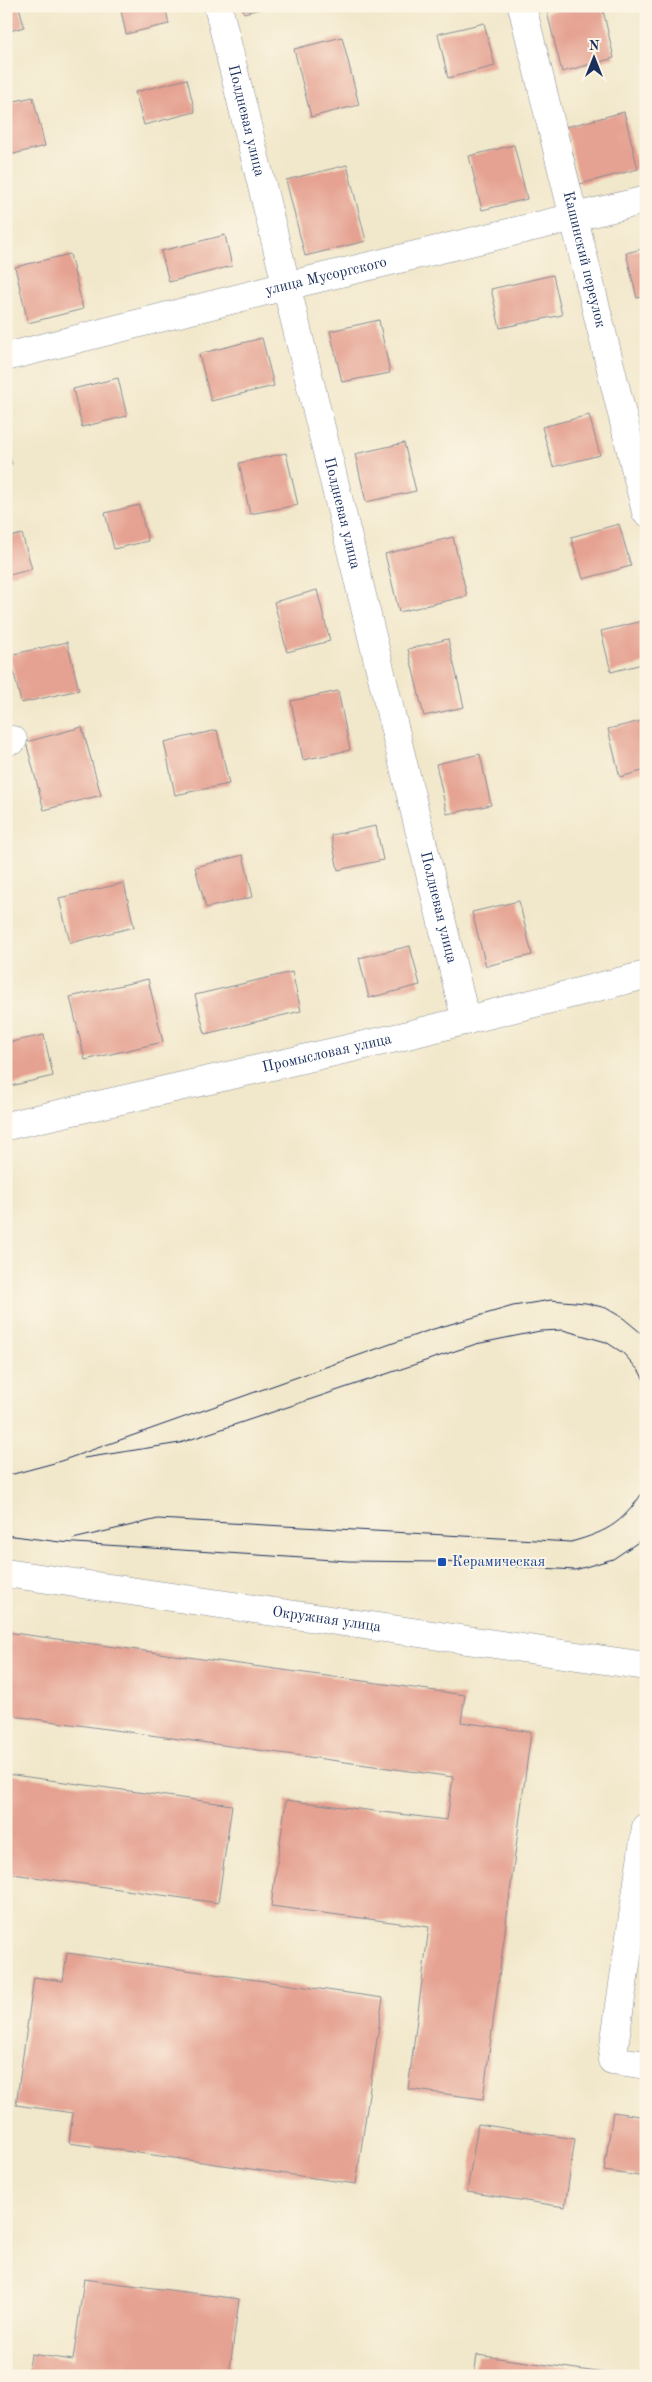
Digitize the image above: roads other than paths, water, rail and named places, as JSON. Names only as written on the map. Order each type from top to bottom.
[{"type":"street","name":"Полдневая улица","points":[[218,6],[466,1020]]},
{"type":"street","name":"Кашинский переулок","points":[[522,6],[646,512]]},
{"type":"street","name":"улица Мусоргского","points":[[6,357],[286,286],[646,200]]},
{"type":"street","name":"Промысловая улица","points":[[6,1126],[466,1020],[646,975]]},
{"type":"street","name":"Окружная улица","points":[[6,1573],[646,1666]]},
{"type":"street","points":[[646,1827],[612,2060],[646,2065]]},
{"type":"tram line","points":[[6,1476],[58,1462],[430,1330],[513,1306],[551,1300],[586,1303],[606,1308],[623,1318],[646,1337]]},
{"type":"tram line","points":[[84,1458],[180,1443],[476,1344],[540,1331],[563,1330],[606,1342],[623,1353],[639,1371],[646,1383]]},
{"type":"tram line","points":[[73,1539],[158,1519],[571,1542],[596,1534],[615,1524],[630,1509],[646,1487]]},
{"type":"tram line","points":[[6,1535],[60,1542],[348,1561],[442,1562],[575,1570],[613,1559],[646,1537]]},
{"type":"place","name":"Керамическая","points":[[442,1562]]}]
